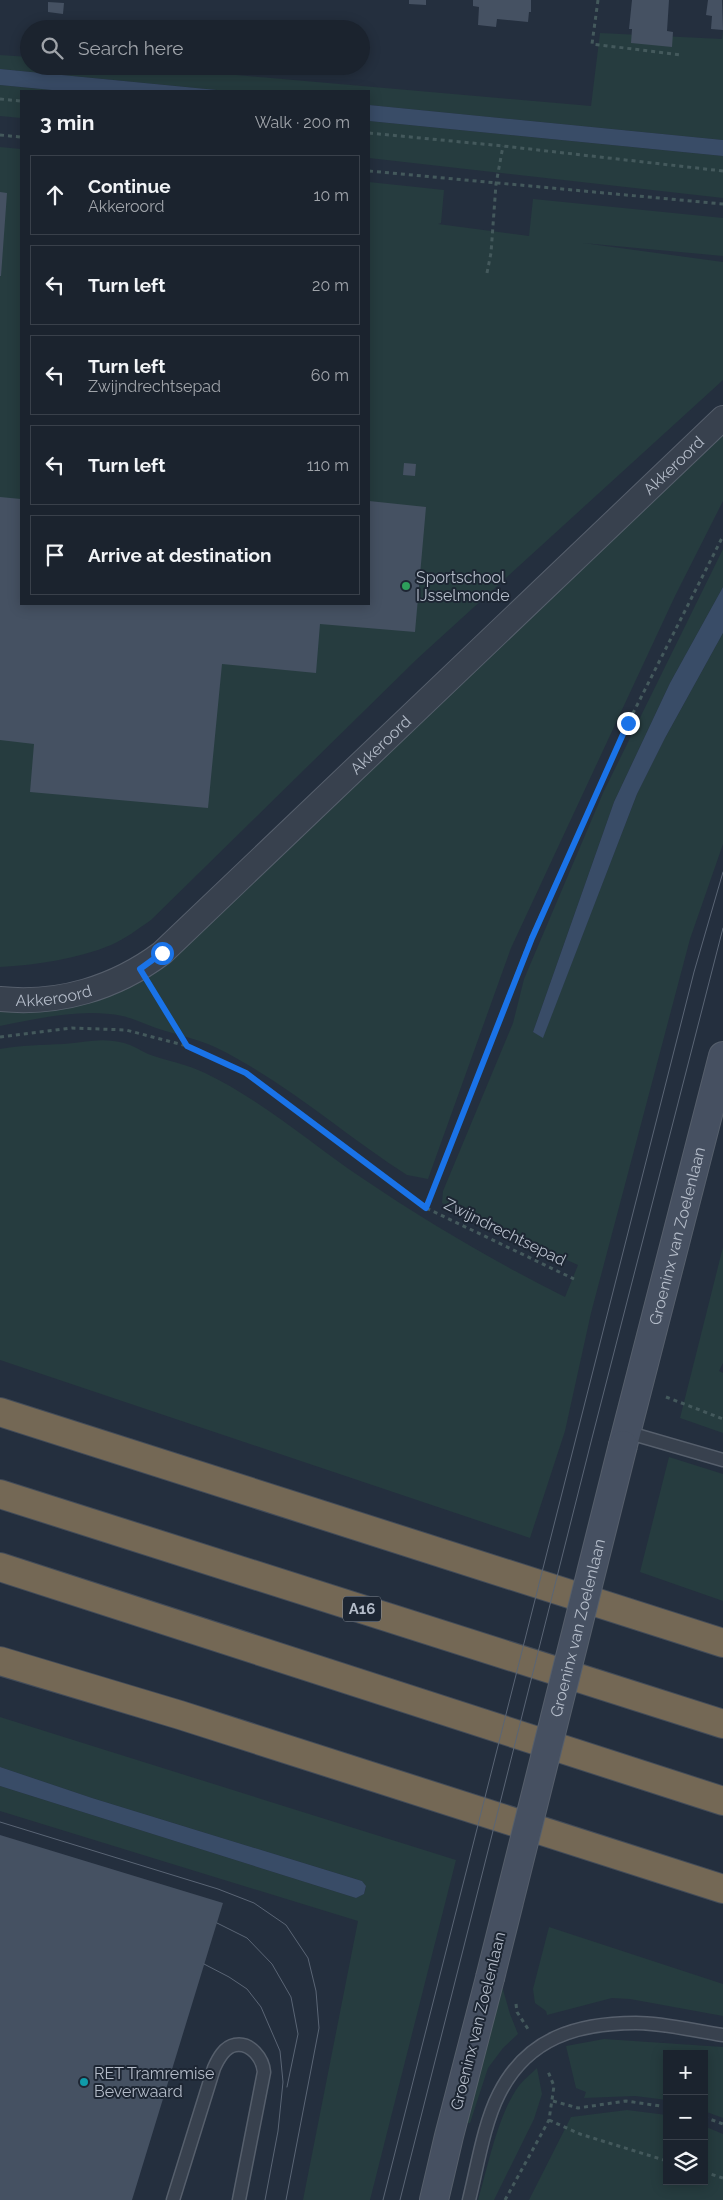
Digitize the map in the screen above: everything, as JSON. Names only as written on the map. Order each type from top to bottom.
[{"type":"highway","points":[[0,1412],[723,1643]]},
{"type":"highway","name":"A16","points":[[0,1494],[723,1724]]},
{"type":"highway","points":[[0,1567],[723,1801]]},
{"type":"highway","points":[[0,1662],[180,1715],[723,1888]]},
{"type":"main road","name":"Groeninx van Zoelenlaan","points":[[434,2200],[723,1056]]},
{"type":"street","name":"Akkeroord","points":[[0,999],[58,999],[101,987],[140,969],[162,953],[723,418]]},
{"type":"lane","points":[[625,1439],[723,1460]]},
{"type":"lane","points":[[469,2200],[490,2119],[499,2094],[515,2070],[538,2046],[585,2027],[637,2023],[723,2035]]},
{"type":"lane","points":[[173,2200],[214,2068],[224,2050],[235,2044],[246,2047],[258,2054],[264,2064],[239,2200]]},
{"type":"path","points":[[598,0],[592,44],[682,55]]},
{"type":"path","points":[[0,99],[20,101]]},
{"type":"path","points":[[370,133],[723,171]]},
{"type":"path","points":[[0,135],[20,137]]},
{"type":"path","points":[[487,273],[491,253],[496,184],[503,146]]},
{"type":"path","points":[[370,171],[723,204]]},
{"type":"path","points":[[426,1208],[532,938],[628,723],[723,536]]},
{"type":"path","points":[[140,969],[187,1046]]},
{"type":"path","name":"Zwijndrechtsepad","points":[[0,1037],[72,1028],[126,1030],[187,1046],[246,1073],[426,1208],[574,1279]]},
{"type":"path","points":[[665,1396],[723,1419]]},
{"type":"path","points":[[505,2200],[549,2120],[553,2101],[578,2108],[626,2101],[663,2106]]},
{"type":"path","points":[[708,2118],[723,2124]]},
{"type":"path","points":[[549,2120],[580,2134],[663,2160]]},
{"type":"path","points":[[708,2173],[723,2178]]},
{"type":"green space","points":[[723,31],[723,140],[370,105],[370,90],[217,90],[62,75],[236,75],[591,106],[600,33],[722,39]]},
{"type":"green space","points":[[0,55],[20,56],[20,71],[0,69]]},
{"type":"green space","points":[[0,85],[52,90],[20,90],[20,118],[0,116]]},
{"type":"green space","points":[[370,121],[723,156],[723,198],[370,158]]},
{"type":"green space","points":[[0,147],[20,149],[20,605],[370,605],[370,182],[444,190],[441,223],[438,224],[529,236],[533,199],[723,218],[723,256],[583,243],[723,262],[723,380],[417,659],[151,920],[121,940],[98,950],[57,961],[0,967]]},
{"type":"green space","points":[[723,414],[723,501],[675,596],[511,948],[428,1179],[407,1175],[267,1076],[217,1048],[202,1042],[128,1017],[109,1014],[68,1014],[0,1026],[0,1010],[110,992]]},
{"type":"green space","points":[[723,549],[723,587],[670,683],[614,802],[533,1032],[543,1037],[637,794],[665,738],[723,633],[723,844],[690,939],[591,1313],[565,1431],[530,1538],[0,1360],[0,1049],[32,1045],[64,1044],[94,1040],[116,1041],[205,1073],[247,1096],[343,1165],[411,1210],[487,1256],[565,1297],[578,1265],[442,1203],[443,1191],[513,1023],[524,979],[603,793]]},
{"type":"green space","points":[[723,1247],[723,1363],[719,1371],[723,1373],[723,1433],[680,1418]]},
{"type":"green space","points":[[669,1457],[723,1474],[723,1601],[640,1572]]},
{"type":"green space","points":[[0,1717],[456,1860],[370,2200],[303,2200],[358,1921],[0,1811],[0,1786],[356,1898],[364,1894],[366,1887],[362,1881],[92,1798],[0,1767]]},
{"type":"green space","points":[[549,1927],[723,1984],[723,2016],[630,1999],[612,1998],[547,2015],[546,2011],[535,2003],[533,1989]]},
{"type":"green space","points":[[502,1986],[518,2034],[503,2048],[488,2068],[470,2123],[467,2123]]},
{"type":"green space","points":[[604,2039],[723,2047],[723,2118],[708,2112],[708,2050],[663,2050],[663,2100],[635,2096],[584,2098],[586,2092],[576,2088],[566,2046]]},
{"type":"green space","points":[[537,2068],[542,2094],[534,2119],[494,2200],[478,2200],[494,2141],[511,2098],[518,2087]]},
{"type":"green space","points":[[627,2110],[663,2114],[663,2185],[708,2185],[708,2128],[723,2134],[723,2200],[529,2200],[571,2117]]},
{"type":"water","points":[[0,69],[20,71],[20,75],[62,75],[217,90],[52,90],[0,85]]},
{"type":"water","points":[[370,105],[723,140],[723,156],[370,121]]},
{"type":"water","points":[[723,587],[723,633],[665,738],[637,794],[543,1038],[533,1032],[614,802],[670,683]]},
{"type":"water","points":[[0,1767],[92,1798],[362,1881],[366,1886],[364,1894],[356,1898],[0,1786]]},
{"type":"building","points":[[409,0],[426,0],[426,5],[409,4]]},
{"type":"building","points":[[473,0],[531,0],[531,12],[529,12],[528,22],[497,19],[496,27],[478,25],[479,7],[473,6]]},
{"type":"building","points":[[632,0],[669,0],[667,31],[673,32],[672,47],[631,43],[632,29],[629,29]]},
{"type":"building","points":[[708,0],[722,0],[723,30],[711,29],[712,16],[706,15]]},
{"type":"building","points":[[48,2],[64,3],[63,14],[48,12]]},
{"type":"building","points":[[0,192],[7,193],[1,276],[0,276]]},
{"type":"building","points":[[404,463],[416,464],[415,476],[403,475]]},
{"type":"building","points":[[0,497],[20,499],[20,605],[370,605],[370,501],[426,507],[415,632],[320,624],[316,673],[222,664],[208,808],[30,792],[34,744],[0,740]]},
{"type":"building","name":"RET Tramremise Beverwaard","points":[[0,1835],[223,1903],[132,2200],[0,2200]]},
{"type":"tram line","points":[[383,2200],[694,972],[723,872]]},
{"type":"tram line","points":[[400,2200],[723,928]]},
{"type":"tram line","points":[[0,1822],[218,1889],[254,1903],[286,1925],[308,1958],[316,1991],[319,2028],[286,2200]]},
{"type":"tram line","points":[[217,1923],[247,1938],[272,1964],[291,1997],[298,2034],[287,2087]]},
{"type":"tram line","points":[[204,1964],[247,1989],[261,2007],[280,2051],[283,2082],[278,2131],[265,2200]]},
{"type":"place","name":"Sportschool IJsselmonde","points":[[406,586]]},
{"type":"place","name":"RET Tramremise Beverwaard","points":[[84,2082]]},
{"type":"route","points":[[162,953],[140,969],[187,1046],[246,1073],[426,1208],[532,938],[628,723]]}]
